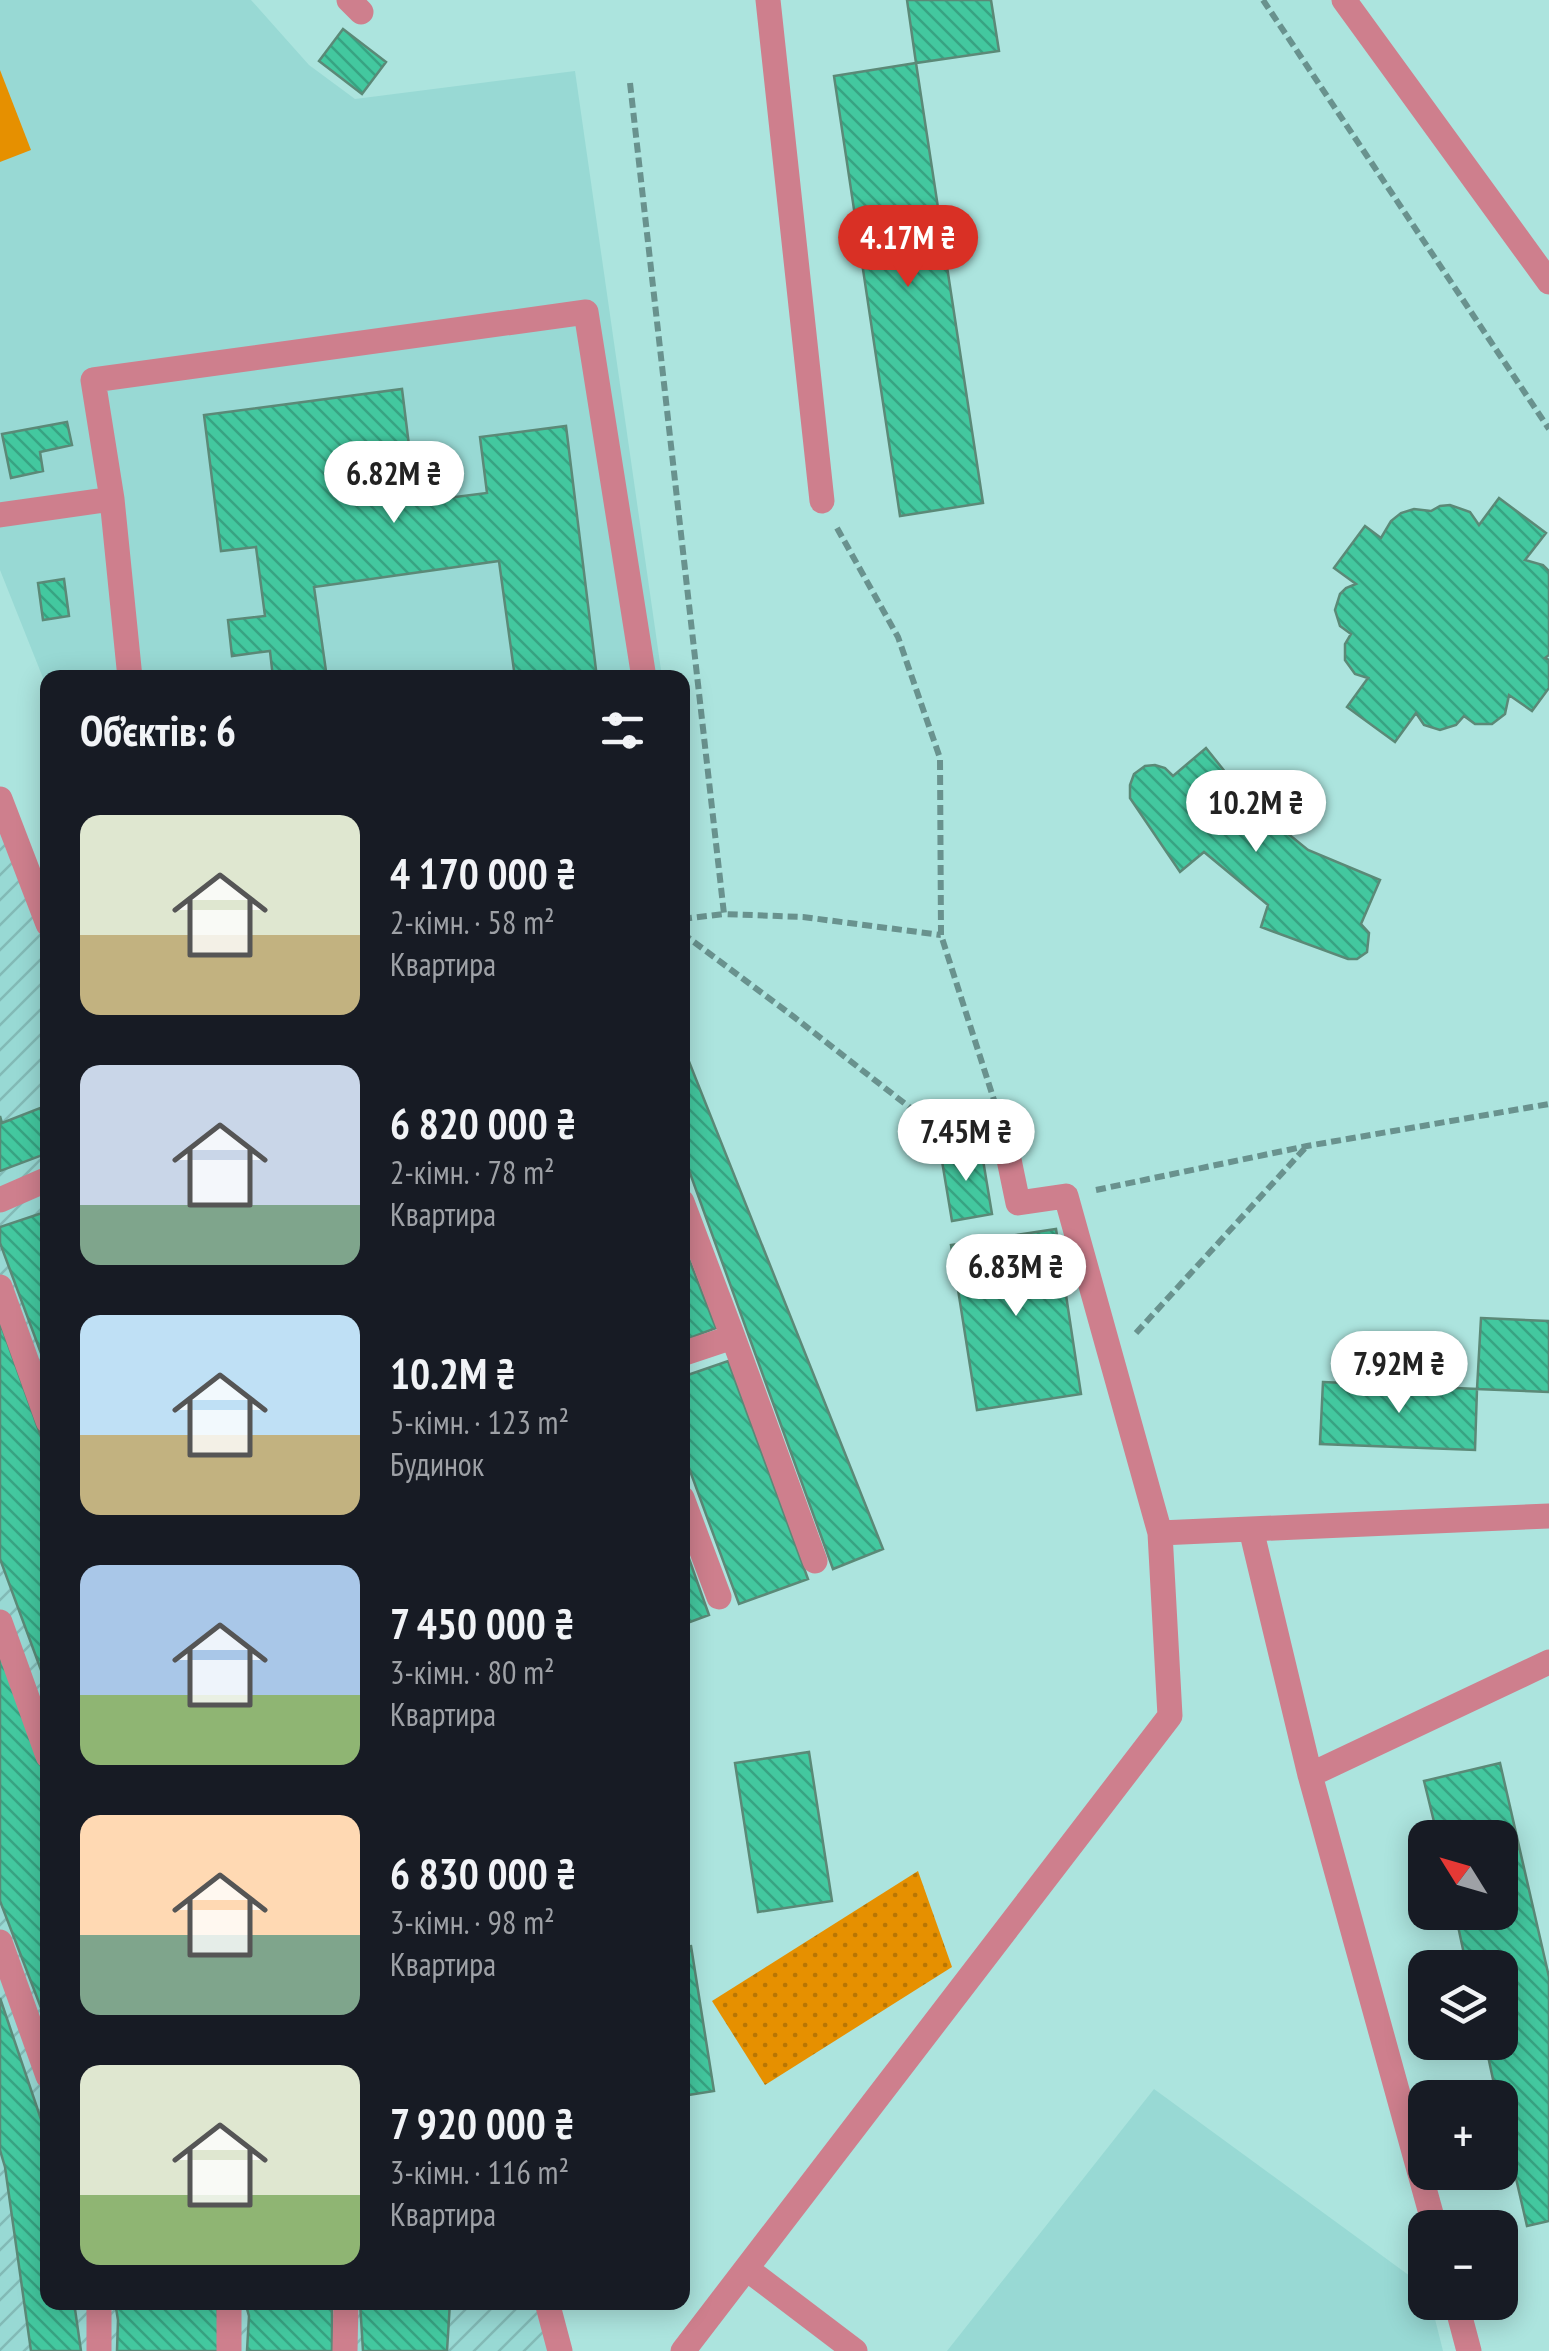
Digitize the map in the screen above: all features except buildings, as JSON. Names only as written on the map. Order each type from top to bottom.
[{"type":"street","points":[[768,0],[822,501]]},
{"type":"street","points":[[1344,0],[1549,282]]},
{"type":"street","points":[[129,670],[112,499],[93,380],[586,312],[643,670]]},
{"type":"street","points":[[0,515],[112,499]]},
{"type":"street","points":[[0,799],[40,903]]},
{"type":"street","points":[[683,2351],[1170,1716],[1160,1533],[1066,1196],[1018,1203],[1002,1126]]},
{"type":"street","points":[[0,1200],[40,1182]]},
{"type":"street","points":[[690,1223],[815,1562]]},
{"type":"street","points":[[0,1287],[40,1399]]},
{"type":"street","points":[[690,1351],[733,1337]]},
{"type":"street","points":[[1160,1533],[1549,1516]]},
{"type":"street","points":[[690,1519],[719,1597]]},
{"type":"street","points":[[1250,1530],[1310,1774],[1430,2210]]},
{"type":"street","points":[[0,1622],[40,1734]]},
{"type":"street","points":[[1310,1774],[1549,1662]]},
{"type":"street","points":[[0,1942],[40,2054]]},
{"type":"street","points":[[747,2269],[855,2351]]},
{"type":"street","points":[[99,2351],[100,2310]]},
{"type":"street","points":[[229,2351],[230,2310]]},
{"type":"street","points":[[345,2351],[346,2310]]},
{"type":"street","points":[[549,2310],[560,2351]]},
{"type":"street","points":[[1461,2320],[1469,2351]]},
{"type":"path","points":[[1263,0],[1549,429]]},
{"type":"path","points":[[630,82],[724,914]]},
{"type":"path","points":[[690,939],[954,1142],[1002,1126],[941,935],[940,758],[898,637],[822,501]]},
{"type":"path","points":[[690,919],[724,914],[803,918],[941,935]]},
{"type":"path","points":[[1066,1196],[1307,1146],[1549,1104]]},
{"type":"path","points":[[1112,1359],[1307,1146]]},
{"type":"shaded area","points":[[0,0],[251,0],[309,65],[355,99],[575,71],[661,670],[40,670],[0,570]]},
{"type":"shaded area","points":[[0,70],[31,150],[0,162]]},
{"type":"shaded area","points":[[0,799],[40,903],[40,2310],[549,2310],[560,2351],[0,2351]]},
{"type":"shaded area","points":[[918,1871],[952,1967],[765,2085],[712,2001]]},
{"type":"shaded area","points":[[1154,2089],[1408,2275],[1408,2320],[1435,2320],[1443,2351],[947,2351]]}]
